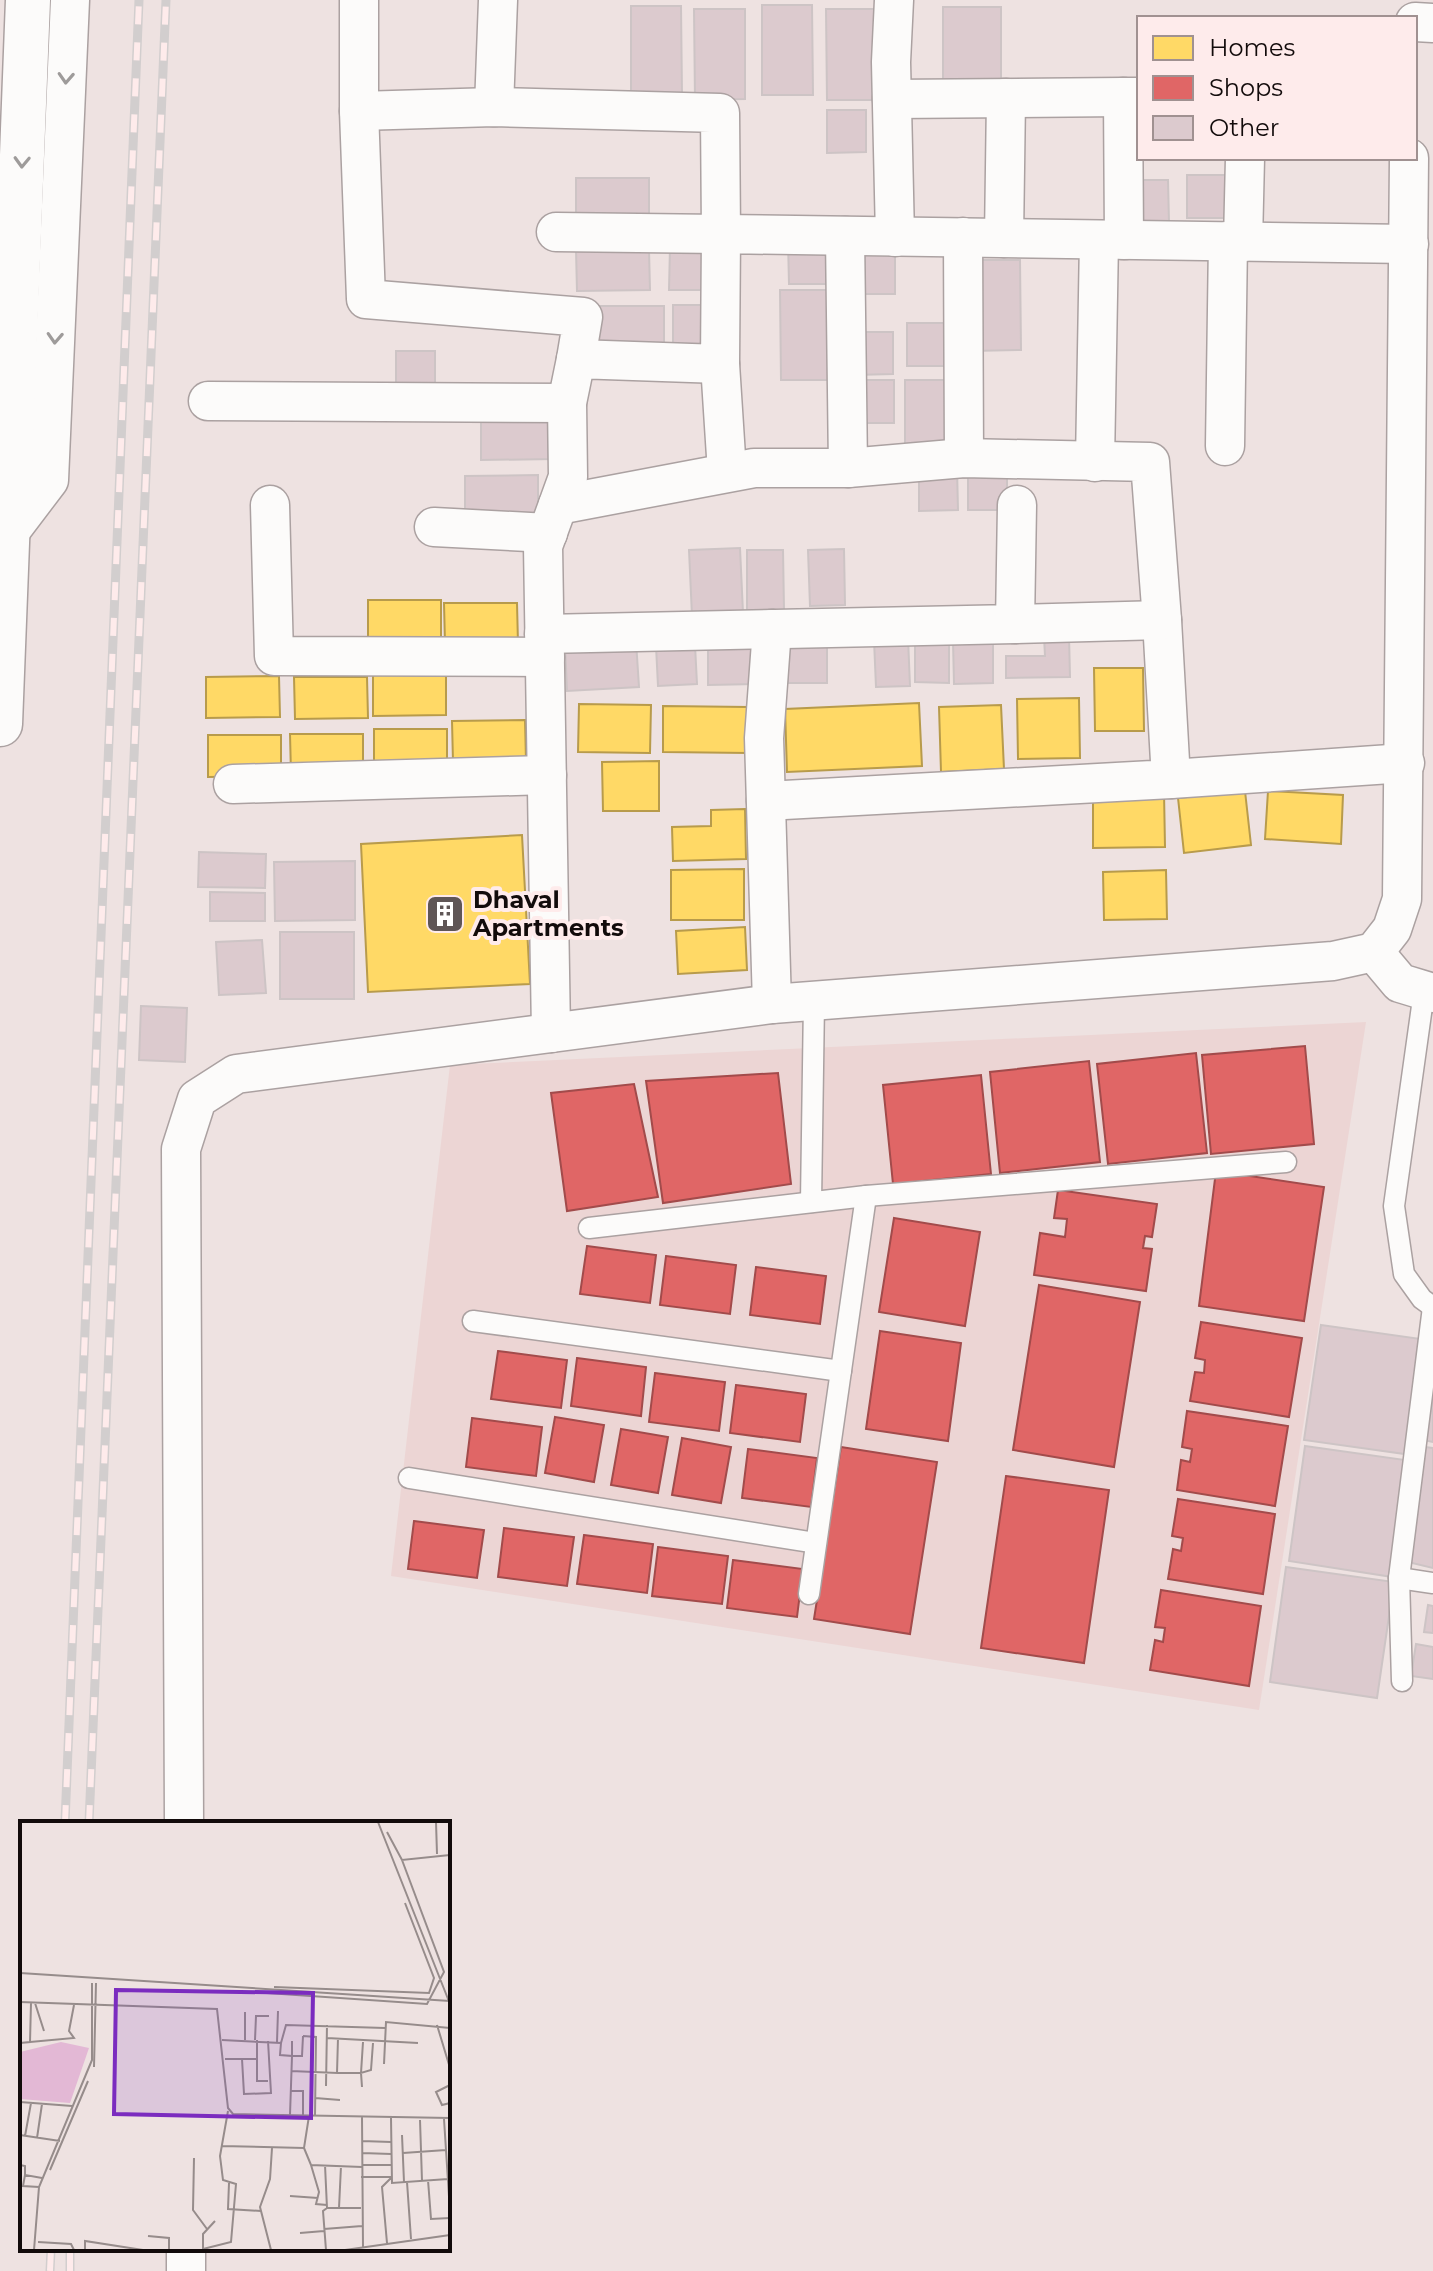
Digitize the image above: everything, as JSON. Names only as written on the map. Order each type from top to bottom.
[{"type":"main road","points":[[0,724],[28,0]]},
{"type":"street","points":[[8,534],[49,480],[70,0]]},
{"type":"street","points":[[359,0],[359,111],[366,299],[583,317],[567,403],[568,477],[543,546],[551,1033]]},
{"type":"street","points":[[494,107],[498,0]]},
{"type":"street","points":[[894,0],[891,62],[895,237]]},
{"type":"street","points":[[892,99],[1131,97],[1111,240],[1095,462]]},
{"type":"street","points":[[1004,238],[1006,98]]},
{"type":"street","points":[[359,111],[494,107],[720,113],[720,364],[727,472]]},
{"type":"street","points":[[1225,446],[1235,242],[1245,160]]},
{"type":"street","points":[[184,1821],[181,1149],[197,1099],[236,1074],[772,1004],[1333,961],[1374,952],[1392,929],[1402,899],[1420,386],[1409,244],[1417,173]]},
{"type":"street","points":[[556,232],[1409,244]]},
{"type":"street","points":[[845,236],[848,468]]},
{"type":"street","points":[[963,237],[964,458]]},
{"type":"street","points":[[576,359],[720,364]]},
{"type":"street","points":[[208,401],[567,403]]},
{"type":"street","points":[[434,527],[553,519],[727,472],[754,468],[848,468],[964,458],[1150,462],[1171,779]]},
{"type":"street","points":[[270,505],[274,656],[544,645],[772,629],[1162,620]]},
{"type":"street","points":[[1015,624],[1017,505]]},
{"type":"street","points":[[772,629],[764,738],[772,1004]]},
{"type":"street","points":[[766,801],[1405,763]]},
{"type":"street","points":[[233,784],[547,775]]},
{"type":"street","points":[[1374,952],[1400,983],[1429,992]]},
{"type":"lane","points":[[1402,1681],[1399,1578],[1433,1307],[1422,1299],[1404,1274],[1394,1206],[1429,992]]},
{"type":"lane","points":[[811,1202],[814,1001]]},
{"type":"lane","points":[[589,1228],[866,1196],[1286,1162]]},
{"type":"lane","points":[[809,1594],[866,1196]]},
{"type":"lane","points":[[473,1321],[841,1371]]},
{"type":"lane","points":[[409,1478],[816,1543]]},
{"type":"lane","points":[[1399,1578],[1433,1583]]},
{"type":"shaded area","points":[[1366,1022],[1259,1710],[391,1576],[450,1065]]},
{"type":"building: Homes","points":[[368,600],[441,600],[441,641],[368,642]]},
{"type":"building: Homes","points":[[444,603],[517,603],[518,644],[445,644]]},
{"type":"building: Homes","points":[[1094,668],[1143,668],[1144,731],[1095,731]]},
{"type":"building: Homes","points":[[373,674],[446,674],[446,715],[373,716]]},
{"type":"building: Homes","points":[[279,676],[280,717],[206,718],[206,677]]},
{"type":"building: Homes","points":[[294,677],[367,677],[368,718],[295,719]]},
{"type":"building: Homes","points":[[1079,698],[1080,758],[1018,759],[1017,699]]},
{"type":"building: Homes","points":[[919,703],[922,766],[787,772],[785,709]]},
{"type":"building: Homes","points":[[579,704],[651,705],[650,753],[578,752]]},
{"type":"building: Homes","points":[[1001,705],[1004,769],[941,772],[939,707]]},
{"type":"building: Homes","points":[[663,706],[748,707],[748,753],[663,752]]},
{"type":"building: Homes","points":[[525,720],[526,761],[453,762],[452,721]]},
{"type":"building: Homes","points":[[374,729],[447,729],[447,769],[374,770]]},
{"type":"building: Homes","points":[[290,734],[363,734],[363,774],[291,774]]},
{"type":"building: Homes","points":[[208,735],[281,735],[281,776],[208,777]]},
{"type":"building: Homes","points":[[659,761],[659,811],[603,811],[602,762]]},
{"type":"building: Homes","points":[[1245,791],[1251,845],[1184,853],[1178,798]]},
{"type":"building: Homes","points":[[1268,791],[1343,795],[1341,844],[1265,839]]},
{"type":"building: Homes","points":[[1164,792],[1165,847],[1093,848],[1093,793]]},
{"type":"building: Homes","points":[[745,809],[746,859],[673,861],[672,827],[711,826],[711,810]]},
{"type":"building: Homes","name":"Dhaval Apartments","points":[[522,835],[530,984],[368,992],[361,844]]},
{"type":"building: Homes","points":[[744,869],[744,920],[671,920],[671,870]]},
{"type":"building: Homes","points":[[1166,870],[1167,919],[1104,920],[1103,872]]},
{"type":"building: Homes","points":[[745,927],[747,970],[678,974],[676,931]]},
{"type":"building: Shops","points":[[1305,1046],[1314,1144],[1211,1154],[1202,1055]]},
{"type":"building: Shops","points":[[1196,1053],[1207,1153],[1108,1164],[1097,1064]]},
{"type":"building: Shops","points":[[1089,1061],[1100,1162],[1000,1173],[990,1072]]},
{"type":"building: Shops","points":[[778,1073],[791,1184],[663,1203],[646,1081]]},
{"type":"building: Shops","points":[[981,1075],[991,1174],[893,1184],[883,1085]]},
{"type":"building: Shops","points":[[634,1084],[658,1197],[567,1211],[551,1093]]},
{"type":"building: Shops","points":[[1216,1171],[1324,1187],[1304,1321],[1199,1306]]},
{"type":"building: Shops","points":[[1058,1190],[1157,1204],[1152,1237],[1145,1236],[1143,1248],[1152,1249],[1146,1291],[1034,1275],[1040,1233],[1065,1237],[1067,1219],[1054,1218]]},
{"type":"building: Shops","points":[[894,1218],[980,1232],[965,1326],[879,1312]]},
{"type":"building: Shops","points":[[587,1246],[656,1255],[650,1303],[580,1294]]},
{"type":"building: Shops","points":[[666,1256],[736,1265],[730,1314],[660,1305]]},
{"type":"building: Shops","points":[[756,1267],[826,1276],[820,1324],[750,1315]]},
{"type":"building: Shops","points":[[1039,1285],[1140,1302],[1114,1467],[1013,1450]]},
{"type":"building: Shops","points":[[1201,1322],[1302,1338],[1289,1417],[1190,1401],[1195,1372],[1204,1373],[1205,1360],[1195,1358]]},
{"type":"building: Shops","points":[[880,1331],[961,1343],[948,1441],[866,1429]]},
{"type":"building: Shops","points":[[498,1351],[567,1360],[561,1408],[491,1399]]},
{"type":"building: Shops","points":[[577,1358],[646,1367],[641,1416],[571,1406]]},
{"type":"building: Shops","points":[[655,1373],[725,1382],[719,1431],[649,1422]]},
{"type":"building: Shops","points":[[736,1385],[806,1394],[800,1442],[730,1433]]},
{"type":"building: Shops","points":[[1187,1411],[1288,1426],[1275,1506],[1177,1490],[1181,1460],[1190,1462],[1192,1449],[1182,1447]]},
{"type":"building: Shops","points":[[555,1417],[604,1425],[594,1482],[545,1473]]},
{"type":"building: Shops","points":[[472,1418],[542,1427],[536,1476],[466,1467]]},
{"type":"building: Shops","points":[[621,1429],[668,1437],[658,1493],[611,1485]]},
{"type":"building: Shops","points":[[682,1438],[731,1447],[721,1503],[672,1495]]},
{"type":"building: Shops","points":[[841,1447],[937,1462],[910,1634],[814,1619]]},
{"type":"building: Shops","points":[[748,1449],[817,1458],[811,1507],[742,1498]]},
{"type":"building: Shops","points":[[1006,1476],[1109,1490],[1084,1663],[981,1648]]},
{"type":"building: Shops","points":[[1178,1499],[1275,1514],[1263,1594],[1168,1579],[1173,1549],[1181,1551],[1183,1538],[1172,1536]]},
{"type":"building: Shops","points":[[414,1521],[484,1530],[477,1578],[408,1569]]},
{"type":"building: Shops","points":[[504,1528],[574,1537],[567,1586],[498,1577]]},
{"type":"building: Shops","points":[[584,1535],[653,1544],[647,1593],[577,1584]]},
{"type":"building: Shops","points":[[658,1547],[728,1556],[722,1604],[652,1596]]},
{"type":"building: Shops","points":[[733,1560],[803,1569],[797,1617],[727,1608]]},
{"type":"building: Shops","points":[[1161,1590],[1261,1606],[1249,1686],[1150,1670],[1155,1640],[1163,1642],[1165,1628],[1155,1627]]},
{"type":"building: Other","points":[[762,5],[812,5],[813,95],[762,95]]},
{"type":"building: Other","points":[[631,6],[681,6],[682,96],[631,97]]},
{"type":"building: Other","points":[[943,7],[1001,7],[1001,86],[943,86]]},
{"type":"building: Other","points":[[694,9],[745,9],[745,99],[695,100]]},
{"type":"building: Other","points":[[826,9],[876,9],[877,100],[827,100]]},
{"type":"building: Other","points":[[827,110],[866,110],[866,152],[827,153]]},
{"type":"building: Other","points":[[1187,175],[1226,175],[1226,218],[1187,218]]},
{"type":"building: Other","points":[[576,178],[649,178],[649,218],[576,219]]},
{"type":"building: Other","points":[[1130,180],[1168,180],[1169,223],[1130,223]]},
{"type":"building: Other","points":[[788,241],[827,241],[828,284],[789,284]]},
{"type":"building: Other","points":[[670,247],[709,247],[709,290],[669,290]]},
{"type":"building: Other","points":[[576,250],[649,250],[650,290],[577,291]]},
{"type":"building: Other","points":[[856,251],[895,251],[895,294],[856,294]]},
{"type":"building: Other","points":[[970,260],[1020,260],[1021,350],[971,351]]},
{"type":"building: Other","points":[[780,290],[831,290],[831,380],[781,380]]},
{"type":"building: Other","points":[[673,305],[712,305],[712,347],[673,348]]},
{"type":"building: Other","points":[[591,306],[664,306],[664,347],[591,347]]},
{"type":"building: Other","points":[[907,323],[946,323],[946,366],[907,366]]},
{"type":"building: Other","points":[[854,332],[893,332],[893,374],[854,375]]},
{"type":"building: Other","points":[[396,351],[435,351],[435,394],[396,393]]},
{"type":"building: Other","points":[[855,380],[894,380],[894,423],[855,423]]},
{"type":"building: Other","points":[[905,380],[958,380],[956,456],[905,456]]},
{"type":"building: Other","points":[[481,418],[554,418],[554,459],[481,460]]},
{"type":"building: Other","points":[[919,468],[957,468],[958,510],[919,511]]},
{"type":"building: Other","points":[[968,468],[1007,468],[1007,510],[968,510]]},
{"type":"building: Other","points":[[538,475],[538,516],[465,517],[465,476]]},
{"type":"building: Other","points":[[740,548],[743,613],[692,616],[689,550]]},
{"type":"building: Other","points":[[844,549],[845,605],[810,606],[808,550]]},
{"type":"building: Other","points":[[747,550],[783,550],[784,610],[747,611]]},
{"type":"building: Other","points":[[915,636],[949,636],[949,683],[915,682]]},
{"type":"building: Other","points":[[1044,636],[1069,636],[1070,677],[1006,678],[1006,656],[1045,656]]},
{"type":"building: Other","points":[[908,638],[910,686],[876,687],[874,640]]},
{"type":"building: Other","points":[[827,640],[827,683],[788,683],[788,641]]},
{"type":"building: Other","points":[[636,641],[639,687],[567,691],[565,645]]},
{"type":"building: Other","points":[[953,641],[993,641],[993,683],[954,684]]},
{"type":"building: Other","points":[[708,642],[755,642],[756,684],[708,685]]},
{"type":"building: Other","points":[[695,645],[697,684],[658,686],[656,646]]},
{"type":"building: Other","points":[[199,852],[266,854],[265,888],[198,887]]},
{"type":"building: Other","points":[[355,861],[355,920],[275,921],[274,862]]},
{"type":"building: Other","points":[[210,892],[265,893],[265,921],[210,921]]},
{"type":"building: Other","points":[[280,932],[354,932],[354,999],[280,999]]},
{"type":"building: Other","points":[[262,940],[266,993],[219,995],[216,942]]},
{"type":"building: Other","points":[[141,1006],[187,1008],[185,1062],[139,1060]]},
{"type":"building: Other","points":[[1321,1325],[1428,1340],[1412,1455],[1304,1440]]},
{"type":"building: Other","points":[[1433,1400],[1433,1442],[1423,1440],[1426,1406],[1431,1408]]},
{"type":"building: Other","points":[[1305,1446],[1412,1461],[1399,1578],[1289,1561]]},
{"type":"building: Other","points":[[1425,1447],[1433,1448],[1433,1568],[1408,1562]]},
{"type":"building: Other","points":[[1286,1567],[1394,1582],[1377,1698],[1270,1682]]},
{"type":"building: Other","points":[[1428,1605],[1433,1606],[1433,1633],[1424,1632]]},
{"type":"building: Other","points":[[1416,1644],[1433,1647],[1433,1679],[1411,1676]]},
{"type":"railway","points":[[65,1821],[139,0]]},
{"type":"railway","points":[[89,1821],[166,0]]},
{"type":"railway","points":[[50,2271],[51,2251]]},
{"type":"railway","points":[[70,2251],[70,2271]]},
{"type":"place","name":"Dhaval Apartments","points":[[445,914]]}]
